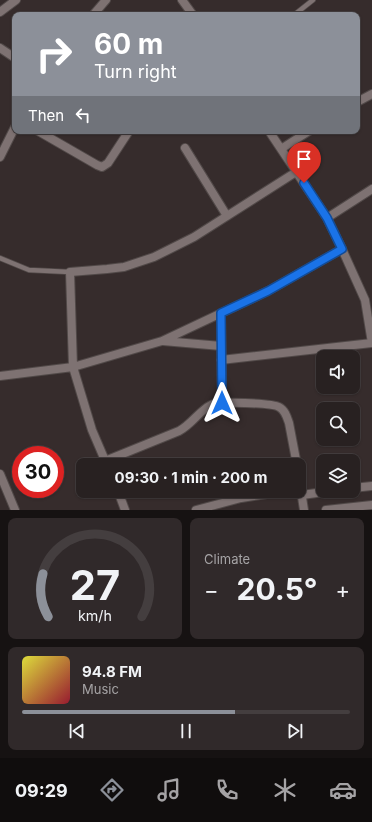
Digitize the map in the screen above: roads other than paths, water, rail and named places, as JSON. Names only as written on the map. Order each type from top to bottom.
[{"type":"street","points":[[0,12],[16,0]]},
{"type":"street","points":[[96,12],[106,0]]},
{"type":"street","points":[[182,0],[191,12]]},
{"type":"street","points":[[0,48],[12,56]]},
{"type":"street","points":[[360,100],[372,94]]},
{"type":"street","points":[[0,157],[12,133]]},
{"type":"street","points":[[43,134],[102,167],[108,163],[127,134]]},
{"type":"street","points":[[222,360],[372,343],[368,298],[327,218],[271,134]]},
{"type":"street","points":[[280,149],[304,134]]},
{"type":"street","points":[[185,148],[227,216]]},
{"type":"street","points":[[104,458],[92,430],[73,367],[70,272],[124,267],[154,257],[194,237],[296,172]]},
{"type":"street","points":[[327,218],[372,189]]},
{"type":"street","points":[[0,376],[73,367],[162,341],[268,291],[342,249]]},
{"type":"street","points":[[221,313],[222,403]]},
{"type":"street","points":[[162,341],[221,346]]},
{"type":"street","points":[[117,458],[179,431],[189,425],[209,406],[222,403],[271,405],[282,409],[289,423],[296,458]]},
{"type":"street","points":[[0,474],[16,510]]},
{"type":"street","points":[[360,487],[372,486]]},
{"type":"street","points":[[121,498],[125,510]]},
{"type":"street","points":[[196,510],[240,498]]},
{"type":"street","points":[[302,498],[304,510]]},
{"type":"street","points":[[326,510],[372,505]]},
{"type":"lane","points":[[298,12],[313,0]]},
{"type":"lane","points":[[0,258],[29,270],[70,272]]}]
